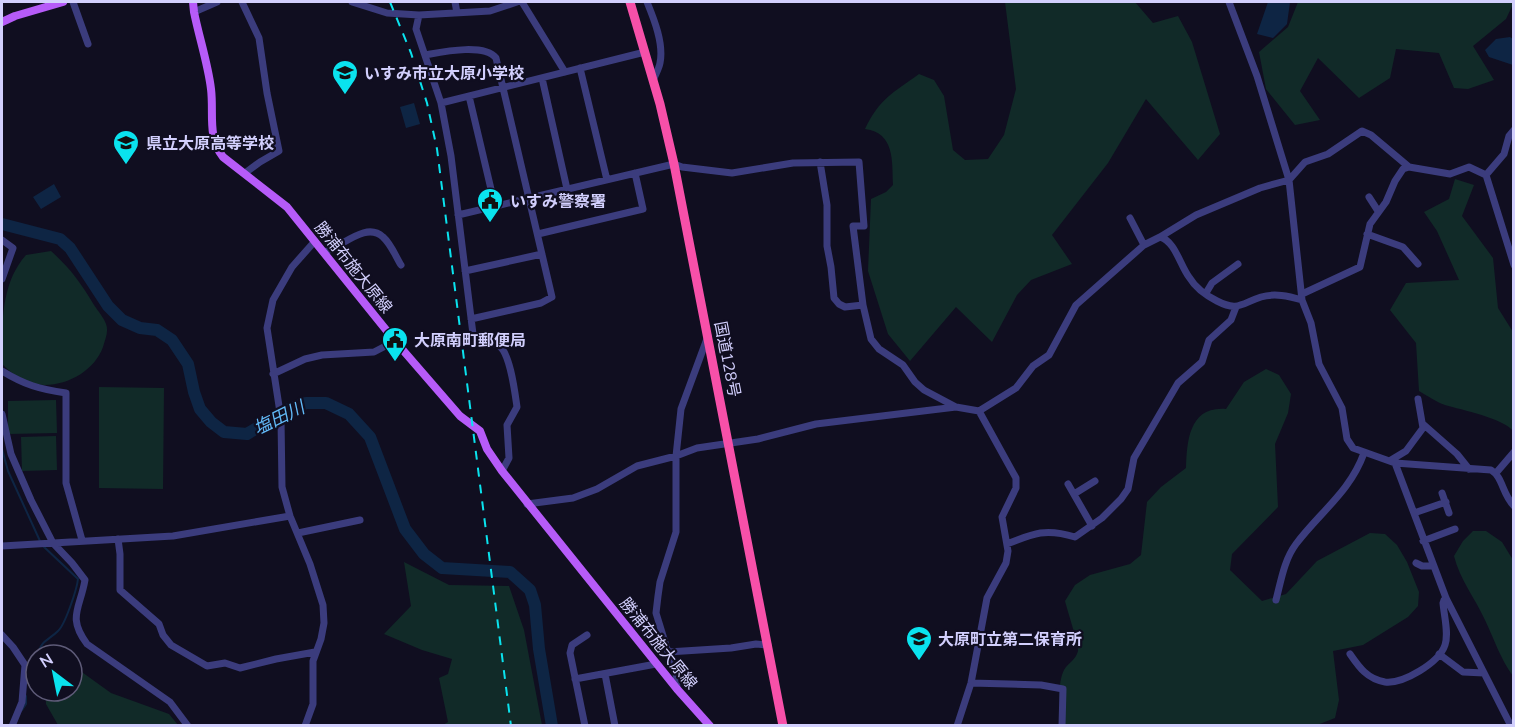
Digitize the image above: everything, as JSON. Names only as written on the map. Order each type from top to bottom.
[{"type":"highway","name":"国道128号","points":[[630,2],[674,164],[709,334],[783,726]]},
{"type":"main road","points":[[2,22],[15,15],[63,2]]},
{"type":"main road","name":"勝浦布施大原線","points":[[193,2],[211,88],[214,142],[223,157],[287,207],[395,341],[460,417],[480,431],[487,449],[527,504],[656,664],[710,726]]},
{"type":"street","points":[[73,2],[88,44]]},
{"type":"street","points":[[194,12],[217,2]]},
{"type":"street","points":[[242,2],[259,38],[279,151],[245,174]]},
{"type":"street","points":[[352,2],[387,13],[419,15],[490,11],[517,2]]},
{"type":"street","points":[[455,2],[457,13]]},
{"type":"street","points":[[522,2],[565,72]]},
{"type":"street","points":[[647,2],[658,38],[660,54],[660,64],[653,81]]},
{"type":"street","points":[[1229,2],[1264,96],[1289,180],[1302,297],[1311,324],[1319,364],[1342,408],[1347,439],[1353,448],[1392,462],[1491,470],[1496,473],[1505,496],[1514,506]]},
{"type":"street","points":[[419,15],[416,29],[441,103],[473,334],[480,342],[497,345],[506,354],[518,407],[507,425],[509,458],[502,471]]},
{"type":"street","points":[[425,55],[461,50],[487,51],[496,58],[552,297],[541,303],[471,319]]},
{"type":"street","points":[[441,103],[645,52]]},
{"type":"street","points":[[580,68],[607,180]]},
{"type":"street","points":[[542,78],[567,189]]},
{"type":"street","points":[[469,96],[495,206]]},
{"type":"street","points":[[1486,175],[1504,154],[1509,136],[1514,130]]},
{"type":"street","points":[[527,504],[573,498],[597,489],[636,466],[697,448],[758,439],[816,424],[956,407],[979,411],[1016,388],[1033,366],[1049,355],[1076,305],[1144,245],[1196,215],[1260,188],[1289,180],[1305,162],[1328,154],[1362,131],[1371,135],[1409,167]]},
{"type":"street","points":[[820,162],[827,205],[827,246],[834,298],[845,307],[863,305]]},
{"type":"street","points":[[458,215],[674,164],[732,173],[785,164],[859,162],[864,226],[853,226],[863,305],[871,339],[879,349],[903,365],[924,390],[956,407]]},
{"type":"street","points":[[1160,237],[1168,241],[1189,278],[1217,301],[1236,307],[1260,297],[1277,295],[1302,297],[1360,267],[1370,224],[1386,202],[1403,169],[1409,167],[1450,174],[1469,167],[1486,175],[1514,265]]},
{"type":"street","points":[[538,234],[643,209],[635,173]]},
{"type":"street","points":[[1369,197],[1378,211]]},
{"type":"street","points":[[1130,218],[1144,245]]},
{"type":"street","points":[[324,252],[335,249],[361,233],[370,231],[384,238],[401,265]]},
{"type":"street","points":[[1367,234],[1403,247],[1418,264]]},
{"type":"street","points":[[2,240],[13,248],[2,279]]},
{"type":"street","points":[[305,726],[313,704],[313,669],[315,652],[321,639],[324,622],[323,605],[290,516],[281,480],[281,419],[267,328],[273,300],[292,267],[315,241]]},
{"type":"street","points":[[465,271],[542,254]]},
{"type":"street","points":[[1206,293],[1212,283],[1238,264]]},
{"type":"street","points":[[1007,544],[1037,532],[1049,531],[1075,537],[1092,526],[1121,499],[1128,489],[1134,458],[1178,383],[1202,362],[1209,340],[1231,320],[1236,307]]},
{"type":"street","points":[[677,689],[676,672],[656,613],[660,582],[676,532],[676,456],[681,409],[709,334]]},
{"type":"street","points":[[273,374],[305,359],[322,355],[374,352],[395,341]]},
{"type":"street","points":[[2,370],[38,389],[66,393],[66,483],[82,540]]},
{"type":"street","points":[[1392,462],[1406,452],[1421,432],[1423,424],[1418,399]]},
{"type":"street","points":[[957,726],[971,683],[987,598],[1006,563],[1007,544],[1002,517],[1016,488],[1016,478],[979,411]]},
{"type":"street","points":[[2,414],[12,454],[30,500],[53,543],[85,580],[75,614],[77,631],[87,644],[170,702],[188,726]]},
{"type":"street","points":[[1423,424],[1457,454],[1469,469]]},
{"type":"street","points":[[1496,473],[1514,452]]},
{"type":"street","points":[[1276,600],[1287,559],[1295,545],[1346,489],[1358,471],[1365,453]]},
{"type":"street","points":[[1392,462],[1446,598],[1511,726]]},
{"type":"street","points":[[1074,494],[1095,481]]},
{"type":"street","points":[[1068,484],[1092,526]]},
{"type":"street","points":[[1442,493],[1449,513]]},
{"type":"street","points":[[1414,513],[1446,502]]},
{"type":"street","points":[[2,546],[173,536],[290,516]]},
{"type":"street","points":[[298,533],[360,520]]},
{"type":"street","points":[[1423,542],[1455,529]]},
{"type":"street","points":[[118,539],[120,590],[159,624],[163,635],[171,645],[190,658],[207,666],[225,663],[240,668],[315,652]]},
{"type":"street","points":[[1416,563],[1422,566],[1433,566]]},
{"type":"street","points":[[1350,654],[1361,672],[1382,682],[1392,682],[1424,669],[1445,647],[1443,603],[1446,598]]},
{"type":"street","points":[[2,634],[25,665],[22,702],[12,726]]},
{"type":"street","points":[[585,726],[570,653],[572,645],[587,635]]},
{"type":"street","points":[[668,652],[756,644],[768,645]]},
{"type":"street","points":[[1439,654],[1462,672],[1484,673]]},
{"type":"street","points":[[575,679],[656,664]]},
{"type":"street","points":[[604,674],[615,726]]},
{"type":"street","points":[[971,683],[1063,689],[1062,726]]},
{"type":"green space","points":[[1005,2],[1135,2],[1153,23],[1178,16],[1192,42],[1220,134],[1198,160],[1146,99],[1108,163],[1052,235],[1072,264],[1031,280],[1017,295],[992,342],[956,307],[910,361],[888,334],[868,271],[871,199],[886,192],[893,185],[892,158],[887,142],[882,136],[865,129],[882,103],[919,74],[934,80],[944,96],[953,150],[965,160],[988,159],[1004,135],[1016,89]]},
{"type":"green space","points":[[1298,2],[1514,2],[1506,19],[1473,46],[1494,80],[1468,89],[1454,88],[1439,53],[1396,49],[1390,78],[1359,98],[1318,58],[1300,91],[1320,120],[1295,125],[1266,89],[1259,52],[1288,27]]},
{"type":"green space","points":[[1455,179],[1474,185],[1462,216],[1493,258],[1498,308],[1513,332],[1513,431],[1501,422],[1442,404],[1419,391],[1416,343],[1390,310],[1406,283],[1459,280],[1437,231],[1424,212],[1449,199]]},
{"type":"green space","points":[[51,251],[70,270],[104,319],[107,333],[98,357],[82,373],[61,383],[38,385],[20,378],[2,364],[4,306],[11,279],[26,255]]},
{"type":"green space","points":[[1266,369],[1279,375],[1291,394],[1288,413],[1275,444],[1278,507],[1232,554],[1230,570],[1262,601],[1286,594],[1317,561],[1370,533],[1385,534],[1397,545],[1407,562],[1419,592],[1418,606],[1408,617],[1363,645],[1333,651],[1339,700],[1335,718],[1317,725],[1065,725],[1060,705],[1060,683],[1064,670],[1076,657],[1078,651],[1065,601],[1075,585],[1090,575],[1130,564],[1141,555],[1147,502],[1161,487],[1186,468],[1189,437],[1197,419],[1204,413],[1226,409],[1244,382]]},
{"type":"green space","points":[[99,387],[164,388],[163,489],[99,488]]},
{"type":"green space","points":[[56,400],[57,433],[8,434],[8,401]]},
{"type":"green space","points":[[56,436],[57,470],[22,471],[21,437]]},
{"type":"green space","points":[[1473,531],[1486,531],[1502,542],[1513,560],[1513,676],[1464,581],[1454,556],[1463,541]]},
{"type":"green space","points":[[404,562],[449,585],[509,586],[524,630],[542,725],[443,725],[448,722],[439,678],[448,674],[452,659],[422,650],[384,634],[411,606]]},
{"type":"green space","points":[[84,674],[111,693],[169,714],[178,725],[58,725],[46,704],[84,703]]},
{"type":"water","points":[[1268,2],[1290,2],[1287,24],[1273,38],[1257,34]]},
{"type":"water","points":[[1510,37],[1513,39],[1513,65],[1489,57],[1485,50],[1496,39]]},
{"type":"water","points":[[414,103],[420,124],[406,128],[400,107]]},
{"type":"water","points":[[54,184],[61,197],[41,209],[33,197]]},
{"type":"waterway","name":"塩田川","points":[[2,224],[60,239],[70,248],[108,306],[122,320],[140,328],[157,330],[172,340],[188,364],[200,409],[224,432],[247,434],[287,410],[306,403],[326,403],[349,414],[370,437],[405,529],[424,554],[442,568],[510,572],[530,590],[535,605],[539,649],[552,726]]},
{"type":"waterway","points":[[2,449],[8,471],[40,541]]},
{"type":"waterway","points":[[43,546],[78,579],[64,622],[58,631],[44,643]]},
{"type":"waterway","points":[[22,710],[26,703]]},
{"type":"railway","points":[[390,2],[411,53],[427,103],[437,149],[511,726]]},
{"type":"place","name":"いすみ市立大原小学校","points":[[345,96]]},
{"type":"place","name":"県立大原高等学校","points":[[126,166]]},
{"type":"place","name":"いすみ警察署","points":[[490,224]]},
{"type":"place","name":"大原南町郵便局","points":[[395,363]]},
{"type":"place","name":"大原町立第二保育所","points":[[919,662]]}]
